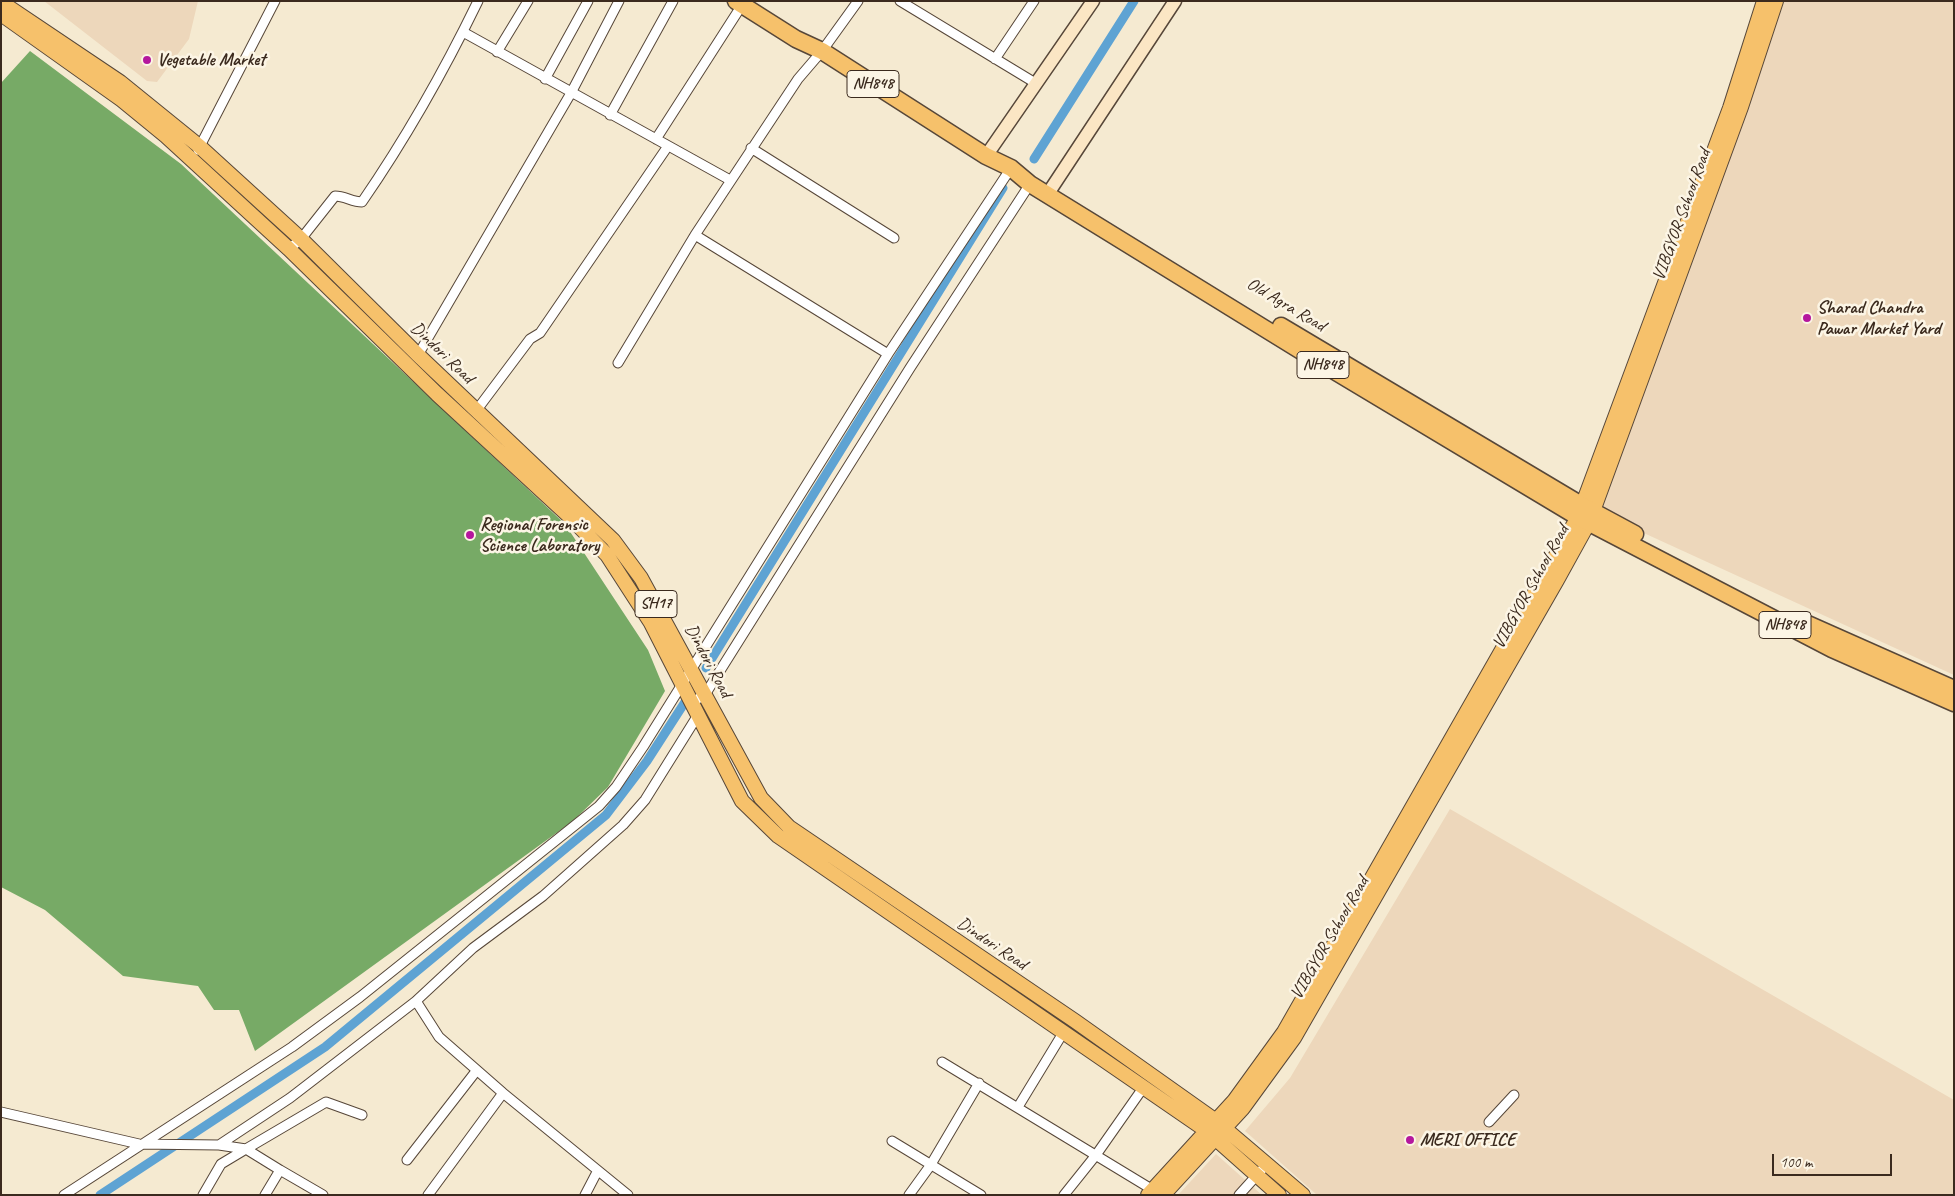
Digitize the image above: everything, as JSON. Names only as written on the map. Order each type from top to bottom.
[{"type":"highway","name":"NH848","points":[[744,2],[796,39],[824,48],[990,152],[1030,184],[1050,191],[1306,354],[1586,514],[1832,649],[1954,703]]},
{"type":"highway","name":"NH848","points":[[1586,514],[1624,527],[1732,587],[1835,638],[1954,689]]},
{"type":"main road","name":"VIBGYOR School Road","points":[[1715,164],[1764,1]]},
{"type":"main road","name":"VIBGYOR School Road","points":[[1155,1193],[1216,1130],[1243,1108],[1294,1038],[1558,580],[1586,514],[1776,1]]},
{"type":"main road","name":"Dindori Road","points":[[1,2],[120,82],[199,146],[301,239],[476,411],[546,474],[613,540],[641,578],[706,693],[761,798],[789,827],[1074,1021],[1216,1130],[1267,1164],[1303,1195]]},
{"type":"main road","points":[[1,14],[122,100],[195,163],[290,249],[437,394],[568,514],[607,555],[641,606],[742,800],[778,836],[1143,1088],[1216,1130],[1257,1175],[1279,1195]]},
{"type":"street","points":[[195,163],[199,146],[275,1]]},
{"type":"street","points":[[290,249],[301,239],[335,196],[362,202],[394,156],[463,32],[478,1]]},
{"type":"street","points":[[497,52],[528,1]]},
{"type":"street","points":[[545,79],[588,1]]},
{"type":"street","points":[[418,355],[571,94],[619,1]]},
{"type":"street","points":[[610,115],[673,1]]},
{"type":"street","points":[[618,363],[751,148],[798,79],[824,48],[858,1]]},
{"type":"street","points":[[900,1],[1037,84]]},
{"type":"street","points":[[995,59],[1034,1]]},
{"type":"street","points":[[990,152],[1093,1]]},
{"type":"street","points":[[1050,191],[1175,1]]},
{"type":"street","points":[[656,140],[744,2]]},
{"type":"street","points":[[463,32],[571,94],[730,180]]},
{"type":"street","points":[[476,411],[530,339],[540,333],[668,146]]},
{"type":"street","points":[[751,148],[894,238]]},
{"type":"street","points":[[64,1195],[139,1144],[299,1042],[360,997],[598,806],[616,787],[643,747],[888,354],[1011,168]]},
{"type":"street","points":[[219,1145],[290,1098],[416,1002],[473,948],[543,896],[598,850],[645,800],[695,709],[910,368],[1030,184]]},
{"type":"street","points":[[696,235],[888,354]]},
{"type":"street","points":[[416,1002],[439,1037],[503,1094],[597,1172],[628,1195]]},
{"type":"street","points":[[1018,1107],[1063,1032]]},
{"type":"street","points":[[942,1062],[1155,1193]]},
{"type":"street","points":[[407,1160],[477,1070]]},
{"type":"street","points":[[909,1195],[930,1166],[979,1083]]},
{"type":"street","points":[[1064,1195],[1096,1155],[1143,1088]]},
{"type":"street","points":[[428,1195],[503,1094]]},
{"type":"street","points":[[1489,1122],[1514,1095]]},
{"type":"street","points":[[203,1195],[221,1164],[326,1102],[362,1115]]},
{"type":"street","points":[[1,1112],[139,1144],[219,1145],[246,1148],[323,1195]]},
{"type":"street","points":[[892,1141],[930,1166],[981,1195]]},
{"type":"street","points":[[1239,1195],[1267,1164]]},
{"type":"street","points":[[265,1195],[280,1170]]},
{"type":"street","points":[[585,1195],[597,1172]]},
{"type":"shaded area","name":"Vegetable Market","points":[[44,1],[198,1],[189,39],[157,82],[147,81]]},
{"type":"shaded area","name":"Sharad Chandra Pawar Market Yard","points":[[1773,1],[1954,1],[1954,675],[1611,518],[1600,501]]},
{"type":"shaded area","points":[[1450,809],[1954,1100],[1954,1195],[1317,1195],[1245,1131],[1290,1078]]},
{"type":"shaded area","points":[[1216,1154],[1262,1195],[1178,1195]]},
{"type":"green space","points":[[30,51],[181,164],[565,524],[648,650],[665,691],[608,787],[573,821],[255,1051],[239,1010],[214,1010],[198,986],[123,976],[45,910],[1,887],[1,83]]},
{"type":"waterway","points":[[1034,159],[1134,1]]},
{"type":"waterway","points":[[706,668],[1003,188]]},
{"type":"waterway","points":[[100,1195],[325,1047],[606,815],[647,761],[685,702]]},
{"type":"place","name":"Vegetable Market","points":[[147,60]]},
{"type":"place","name":"Sharad Chandra Pawar Market Yard","points":[[1807,318]]},
{"type":"place","name":"Regional Forensic Science Laboratory","points":[[470,535]]},
{"type":"place","name":"MERI OFFICE","points":[[1410,1140]]}]
